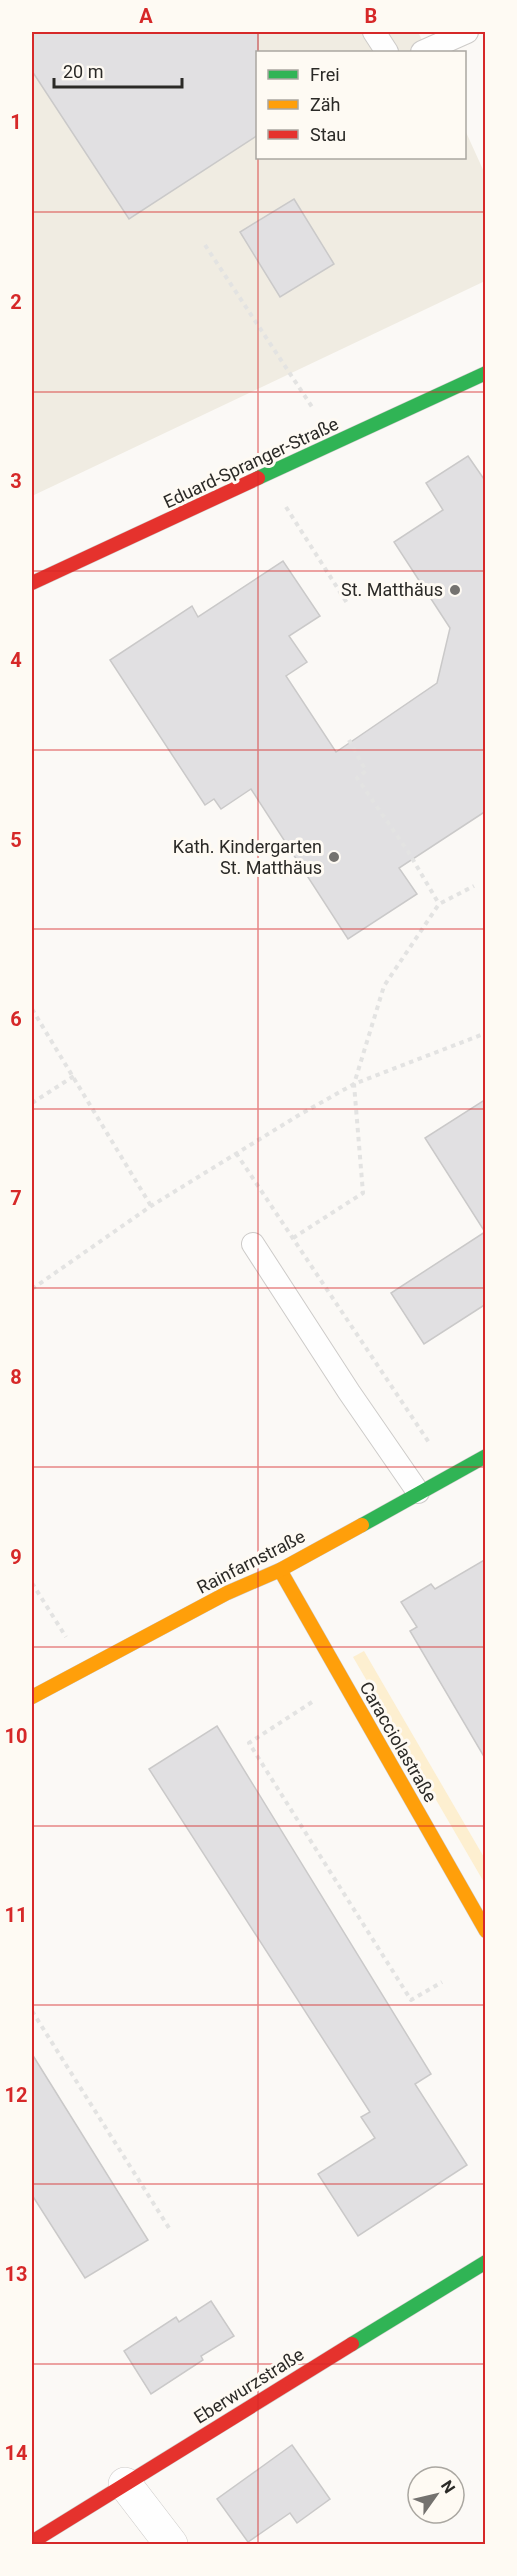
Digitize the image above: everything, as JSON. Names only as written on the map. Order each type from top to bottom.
[{"type":"street","name":"Eduard-Spranger-Straße","points":[[32,584],[486,373]]},
{"type":"street","name":"Rainfarnstraße","points":[[32,1697],[227,1593],[280,1570],[486,1456]]},
{"type":"street","name":"Caracciolastraße","points":[[280,1570],[486,1930]]},
{"type":"street","name":"Eberwurzstraße","points":[[32,2542],[486,2262]]},
{"type":"street","points":[[125,2484],[171,2544]]},
{"type":"lane","points":[[374,32],[386,51]]},
{"type":"lane","points":[[424,51],[466,32]]},
{"type":"lane","points":[[253,1244],[349,1392],[418,1492]]},
{"type":"path","points":[[205,245],[336,443]]},
{"type":"path","points":[[266,476],[347,603]]},
{"type":"path","points":[[349,740],[366,771],[357,778],[408,853],[439,904]]},
{"type":"path","points":[[293,1238],[363,1193],[354,1084],[384,986],[439,904],[474,886]]},
{"type":"path","points":[[32,1009],[152,1206]]},
{"type":"path","points":[[32,1289],[152,1206],[236,1153],[354,1084],[486,1033]]},
{"type":"path","points":[[32,1103],[74,1076]]},
{"type":"path","points":[[236,1153],[450,1475]]},
{"type":"path","points":[[32,1583],[86,1668]]},
{"type":"path","points":[[313,1701],[249,1743],[411,2000],[442,1982]]},
{"type":"path","points":[[32,2011],[169,2228]]},
{"type":"shaded area","points":[[32,32],[418,32],[428,51],[256,51],[256,159],[466,159],[466,132],[485,174],[485,281],[32,496]]},
{"type":"shaded area","points":[[364,1651],[485,1859],[485,1884],[353,1657]]},
{"type":"building","points":[[32,32],[258,32],[256,136],[129,219],[32,71]]},
{"type":"building","points":[[294,199],[334,264],[280,297],[240,232]]},
{"type":"building","points":[[468,456],[486,482],[486,811],[399,868],[417,894],[348,939],[251,789],[221,809],[214,799],[205,805],[110,660],[192,606],[198,617],[283,561],[320,616],[289,636],[307,662],[286,676],[336,752],[437,683],[450,628],[394,542],[443,510],[426,483]]},
{"type":"building","points":[[486,1099],[486,1304],[424,1344],[391,1293],[485,1232],[425,1138]]},
{"type":"building","points":[[486,1559],[486,1760],[410,1631],[417,1627],[401,1602],[431,1584],[435,1589]]},
{"type":"building","points":[[217,1726],[431,2074],[415,2084],[467,2165],[358,2236],[318,2174],[375,2138],[361,2117],[370,2112],[149,1769]]},
{"type":"building","points":[[32,2054],[148,2240],[85,2278],[32,2195]]},
{"type":"building","points":[[211,2301],[234,2336],[201,2356],[203,2360],[151,2394],[124,2351],[176,2317],[179,2322]]},
{"type":"building","points":[[292,2445],[330,2499],[297,2523],[290,2513],[248,2542],[217,2499]]},
{"type":"traffic: fast","points":[[258,478],[486,373]]},
{"type":"traffic: fast","points":[[362,1525],[486,1456]]},
{"type":"traffic: fast","points":[[352,2344],[486,2262]]},
{"type":"traffic: slow","points":[[32,1697],[227,1593],[280,1570],[362,1525]]},
{"type":"traffic: slow","points":[[280,1570],[486,1931]]},
{"type":"traffic: jam","points":[[32,583],[258,478]]},
{"type":"traffic: jam","points":[[32,2542],[352,2344]]},
{"type":"place","name":"St. Matthäus","points":[[455,590]]},
{"type":"place","name":"Kath. Kindergarten St. Matthäus","points":[[334,857]]}]
